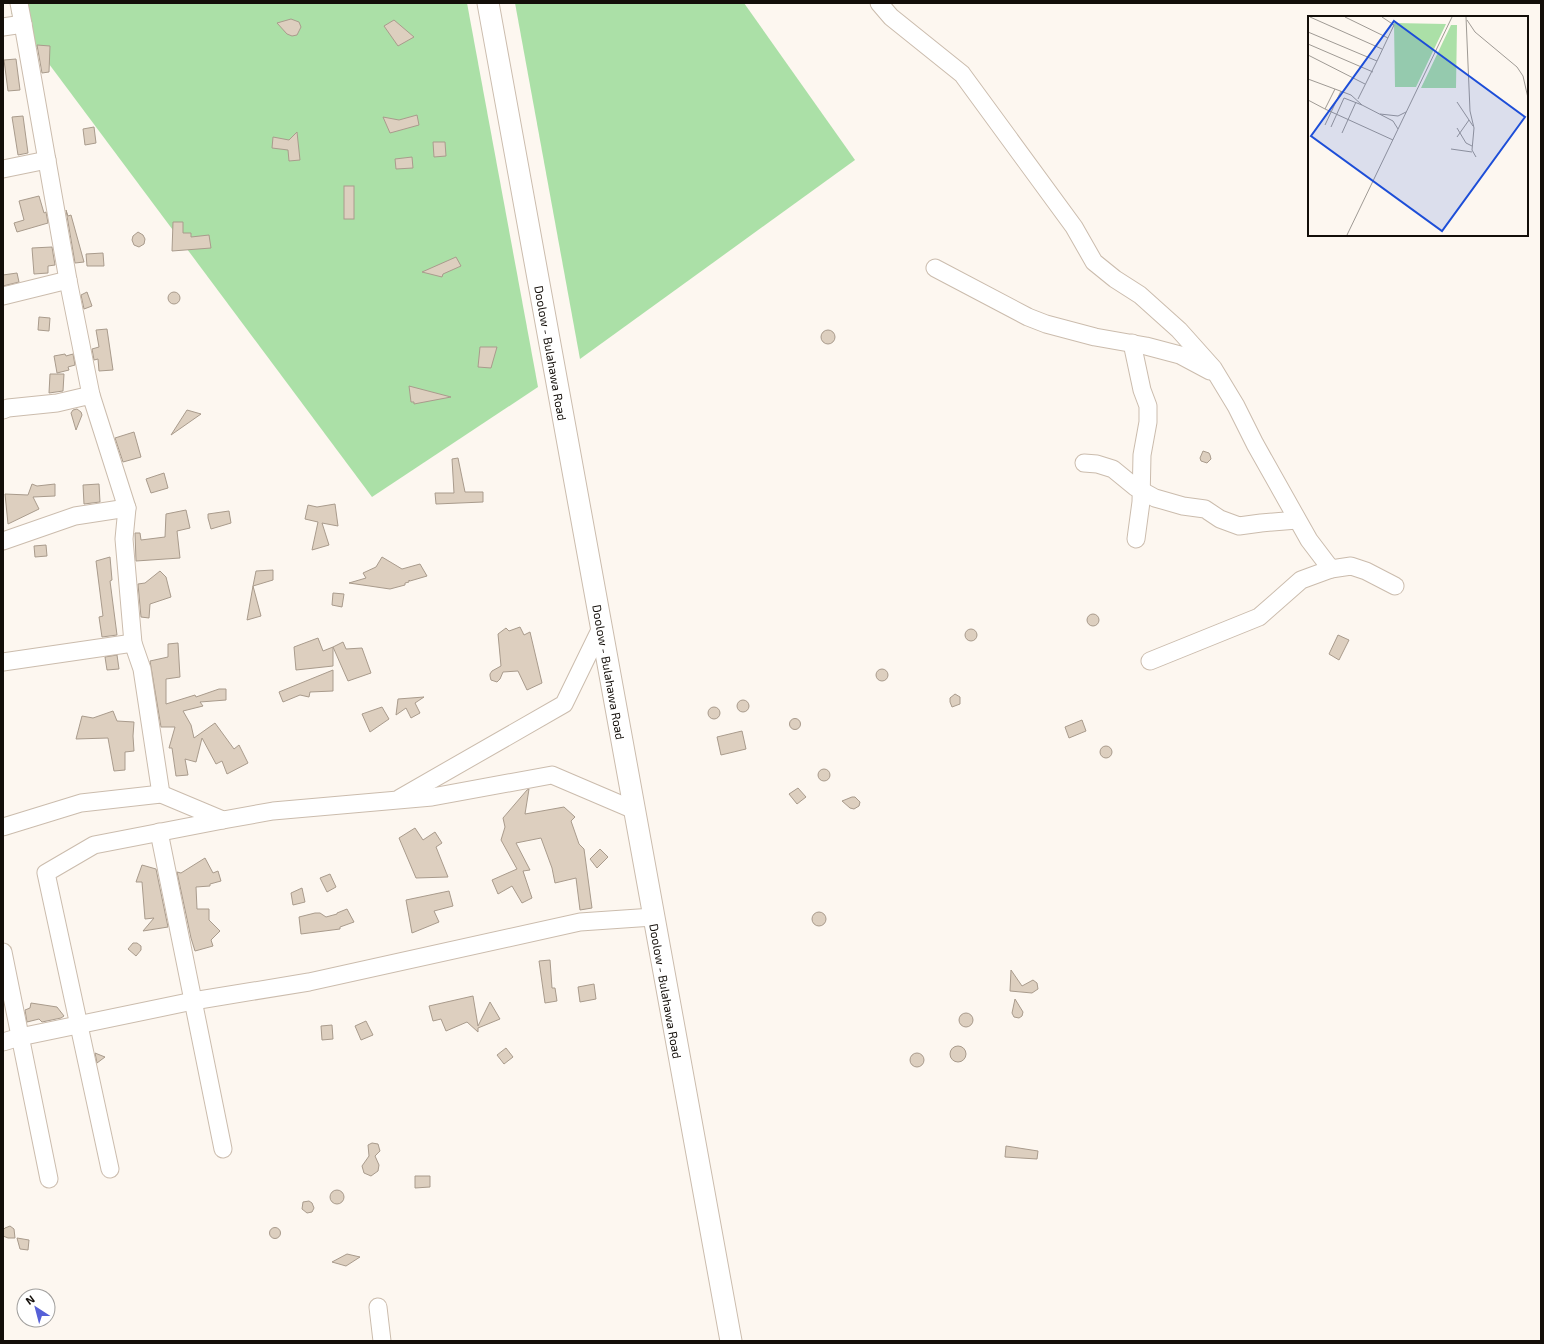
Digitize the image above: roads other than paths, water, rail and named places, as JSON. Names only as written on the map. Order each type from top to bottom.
[{"type":"main road","name":"Doolow - Bulahawa Road","points":[[488,3],[731,1341]]},
{"type":"street","points":[[19,3],[68,280],[91,395],[126,508],[124,539],[133,643],[142,669],[161,794]]},
{"type":"street","points":[[879,3],[891,17],[962,74],[1074,227],[1094,262],[1115,279],[1140,295],[1179,330],[1213,368],[1236,406],[1255,444],[1309,540],[1331,569]]},
{"type":"street","points":[[3,26],[23,24]]},
{"type":"street","points":[[3,169],[47,160]]},
{"type":"street","points":[[935,268],[1028,317],[1046,324],[1095,337],[1132,343],[1180,355],[1218,375]]},
{"type":"street","points":[[3,296],[68,280]]},
{"type":"street","points":[[1132,343],[1142,390],[1148,406],[1148,422],[1142,455],[1141,490],[1136,539]]},
{"type":"street","points":[[3,410],[8,408],[57,404],[91,395]]},
{"type":"street","points":[[1084,463],[1097,464],[1113,469],[1135,487],[1155,498],[1183,506],[1205,509],[1220,518],[1239,526],[1298,520]]},
{"type":"street","points":[[3,541],[75,516],[126,508]]},
{"type":"street","points":[[1150,661],[1259,617],[1301,580],[1331,569],[1351,566],[1366,571],[1395,586]]},
{"type":"street","points":[[393,802],[564,704],[601,628]]},
{"type":"street","points":[[3,662],[133,643]]},
{"type":"street","points":[[110,1169],[46,873],[94,845],[159,832],[273,811],[432,798],[552,775],[634,810]]},
{"type":"street","points":[[3,827],[81,803],[161,794],[223,820]]},
{"type":"street","points":[[159,832],[223,1149]]},
{"type":"street","points":[[3,1042],[20,1037],[193,1001],[309,982],[580,922],[653,917]]},
{"type":"street","points":[[3,952],[49,1178]]},
{"type":"street","points":[[378,1307],[382,1341]]}]
